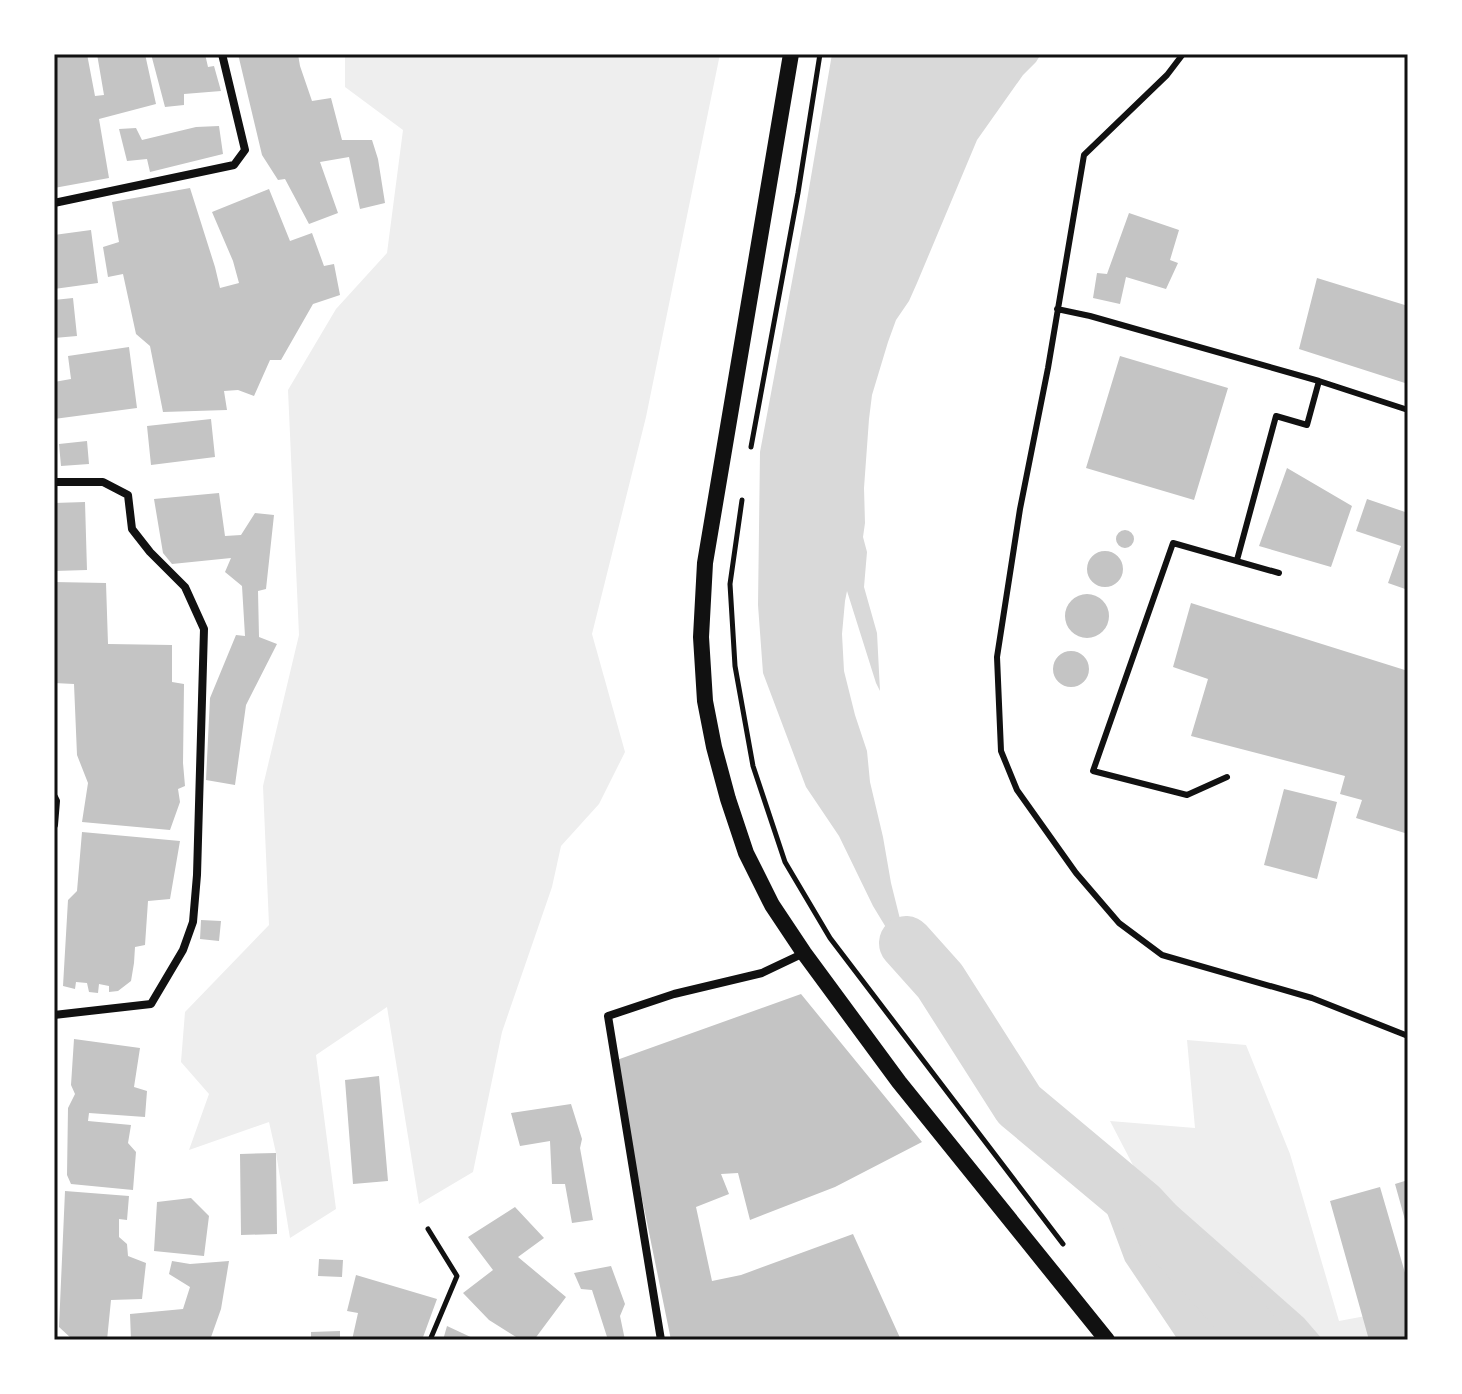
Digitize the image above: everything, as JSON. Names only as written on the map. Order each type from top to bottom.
[{"type":"main road","points":[[791,54],[705,563],[701,637],[705,701],[714,747],[746,853],[772,905],[899,1082],[1107,1340]]},
{"type":"street","points":[[54,203],[234,165],[245,150],[222,54]]},
{"type":"street","points":[[54,482],[103,482],[128,495],[132,529],[185,587],[204,629],[197,875],[193,922],[183,950],[151,1004],[54,1015]]},
{"type":"street","points":[[54,797],[54,825]]},
{"type":"street","points":[[661,1340],[608,1016],[674,994],[762,973],[804,953]]},
{"type":"lane","points":[[1183,54],[1167,75],[1084,155],[1048,368],[1020,509],[997,657],[1001,751],[1017,790],[1076,873],[1119,923],[1162,955],[1312,998],[1408,1036]]},
{"type":"lane","points":[[1057,309],[1319,381],[1408,410]]},
{"type":"lane","points":[[1237,560],[1276,416],[1307,425],[1319,381]]},
{"type":"lane","points":[[1227,777],[1187,795],[1093,771],[1173,543],[1279,573]]},
{"type":"path","points":[[750,453],[820,54]]},
{"type":"path","points":[[742,498],[730,584],[735,666],[753,766],[785,862],[830,938],[1068,1250]]},
{"type":"path","points":[[428,1229],[457,1276],[430,1340]]},
{"type":"shaded area","points":[[345,54],[720,54],[646,417],[592,634],[625,752],[599,804],[561,846],[552,887],[502,1032],[473,1172],[419,1204],[387,1007],[316,1055],[336,1209],[290,1238],[269,1122],[189,1150],[209,1094],[181,1062],[185,1012],[269,925],[263,786],[299,635],[288,390],[336,309],[387,253],[403,130],[345,87]]},
{"type":"shaded area","points":[[832,54],[1041,54],[977,140],[909,301],[896,320],[872,395],[864,488],[863,537],[867,552],[864,587],[877,633],[880,691],[847,591],[842,634],[844,671],[867,751],[870,782],[906,943],[899,942],[890,934],[839,836],[806,787],[763,673],[758,605],[760,452]]},
{"type":"shaded area","points":[[1187,1040],[1246,1045],[1290,1154],[1339,1321],[1408,1308],[1408,1340],[1311,1340],[1135,1169],[1110,1121],[1195,1128]]},
{"type":"shaded area","points":[[1117,1158],[1135,1169],[1304,1318],[1323,1340],[1178,1340],[1125,1261],[1103,1202]]},
{"type":"building","points":[[54,54],[87,54],[95,96],[104,95],[97,54],[145,54],[156,104],[99,119],[109,178],[54,188]]},
{"type":"building","points":[[151,54],[205,54],[208,67],[214,66],[221,91],[184,94],[184,105],[165,107]]},
{"type":"building","points":[[238,54],[298,54],[312,101],[331,98],[342,140],[372,140],[385,203],[360,209],[349,157],[320,162],[338,213],[309,224],[285,179],[278,180],[262,155]]},
{"type":"building","points":[[219,126],[223,154],[150,172],[147,159],[127,161],[119,129],[136,128],[142,140],[196,127]]},
{"type":"building","points":[[190,188],[220,288],[239,283],[212,212],[269,189],[290,241],[312,233],[324,266],[334,264],[340,295],[313,304],[281,360],[270,360],[254,396],[238,390],[224,391],[227,410],[163,412],[150,346],[136,334],[123,274],[108,277],[103,247],[119,242],[112,202]]},
{"type":"building","points":[[1129,213],[1179,230],[1170,260],[1178,263],[1166,289],[1126,277],[1120,304],[1093,298],[1097,273],[1107,274]]},
{"type":"building","points":[[91,230],[98,283],[54,289],[54,235]]},
{"type":"building","points":[[1317,278],[1408,306],[1408,384],[1299,349]]},
{"type":"building","points":[[73,298],[77,336],[54,338],[54,300]]},
{"type":"building","points":[[129,347],[137,408],[54,419],[54,382],[71,379],[68,356]]},
{"type":"building","points":[[1120,356],[1228,388],[1194,500],[1086,468]]},
{"type":"building","points":[[211,419],[215,457],[151,465],[147,426]]},
{"type":"building","points":[[87,441],[89,464],[61,466],[59,444]]},
{"type":"building","points":[[1287,468],[1352,506],[1331,567],[1259,546]]},
{"type":"building","points":[[219,493],[225,536],[241,535],[255,513],[274,515],[266,589],[258,591],[259,637],[277,644],[246,705],[235,785],[206,780],[210,698],[236,635],[245,636],[242,586],[225,572],[231,558],[172,564],[163,553],[154,499]]},
{"type":"building","points":[[1367,499],[1408,513],[1408,590],[1388,583],[1401,546],[1356,531]]},
{"type":"building","points":[[85,502],[87,570],[54,571],[54,503]]},
{"type":"building","points":[[1121,530],[1129,530],[1134,539],[1132,546],[1121,548],[1116,543],[1116,535]]},
{"type":"building","points":[[1105,551],[1118,556],[1123,569],[1118,582],[1105,587],[1092,582],[1087,569],[1092,556]]},
{"type":"building","points":[[54,582],[106,583],[108,644],[172,645],[172,682],[184,684],[185,786],[178,789],[180,802],[170,830],[82,822],[88,783],[77,755],[74,684],[54,683]]},
{"type":"building","points":[[1087,594],[1103,600],[1109,616],[1103,632],[1087,638],[1071,632],[1065,616],[1071,600]]},
{"type":"building","points":[[1191,603],[1408,671],[1408,834],[1356,818],[1362,800],[1340,794],[1345,776],[1191,736],[1208,679],[1173,667]]},
{"type":"building","points":[[1071,651],[1084,656],[1089,669],[1084,682],[1071,687],[1058,682],[1053,669],[1058,656]]},
{"type":"building","points":[[1284,789],[1337,802],[1317,879],[1264,865]]},
{"type":"building","points":[[82,832],[180,841],[170,899],[148,901],[145,945],[135,947],[131,981],[118,991],[109,992],[109,986],[99,984],[98,993],[89,992],[87,983],[76,982],[75,989],[63,986],[68,900],[77,891]]},
{"type":"building","points":[[201,920],[221,921],[219,941],[200,939]]},
{"type":"building","points":[[801,994],[922,1142],[835,1187],[750,1220],[738,1173],[721,1174],[729,1194],[696,1207],[712,1281],[741,1275],[853,1234],[901,1340],[671,1340],[614,1061]]},
{"type":"building","points":[[74,1039],[140,1048],[134,1087],[147,1091],[145,1117],[89,1113],[88,1121],[131,1125],[128,1143],[136,1152],[133,1190],[71,1184],[67,1175],[68,1108],[75,1094],[71,1085]]},
{"type":"building","points":[[379,1076],[388,1181],[353,1184],[345,1080]]},
{"type":"building","points":[[571,1104],[582,1139],[580,1148],[593,1220],[572,1223],[565,1184],[552,1184],[550,1141],[520,1146],[511,1113]]},
{"type":"building","points":[[276,1153],[277,1234],[241,1235],[240,1154]]},
{"type":"building","points":[[1408,1180],[1408,1227],[1407,1227],[1395,1184]]},
{"type":"building","points":[[1380,1187],[1408,1283],[1408,1340],[1369,1340],[1330,1201]]},
{"type":"building","points":[[65,1191],[129,1196],[127,1220],[119,1219],[119,1237],[127,1244],[128,1256],[146,1263],[142,1299],[111,1300],[107,1340],[72,1339],[59,1327]]},
{"type":"building","points":[[191,1198],[209,1216],[204,1256],[154,1251],[157,1202]]},
{"type":"building","points":[[515,1207],[544,1238],[518,1257],[566,1297],[534,1340],[521,1340],[489,1320],[463,1293],[493,1270],[468,1237]]},
{"type":"building","points":[[319,1259],[343,1260],[342,1277],[318,1276]]},
{"type":"building","points":[[172,1261],[190,1264],[229,1261],[221,1309],[210,1340],[131,1340],[130,1314],[183,1309],[190,1287],[169,1274]]},
{"type":"building","points":[[611,1266],[625,1304],[620,1316],[625,1340],[608,1340],[592,1290],[581,1289],[574,1273]]},
{"type":"building","points":[[356,1275],[437,1299],[422,1340],[352,1340],[358,1313],[347,1311]]},
{"type":"building","points":[[447,1326],[477,1340],[443,1340]]},
{"type":"building","points":[[340,1331],[340,1340],[311,1340],[311,1332]]},
{"type":"waterway","points":[[906,943],[940,981],[1019,1105],[1141,1207],[1234,1308],[1258,1340]]}]
